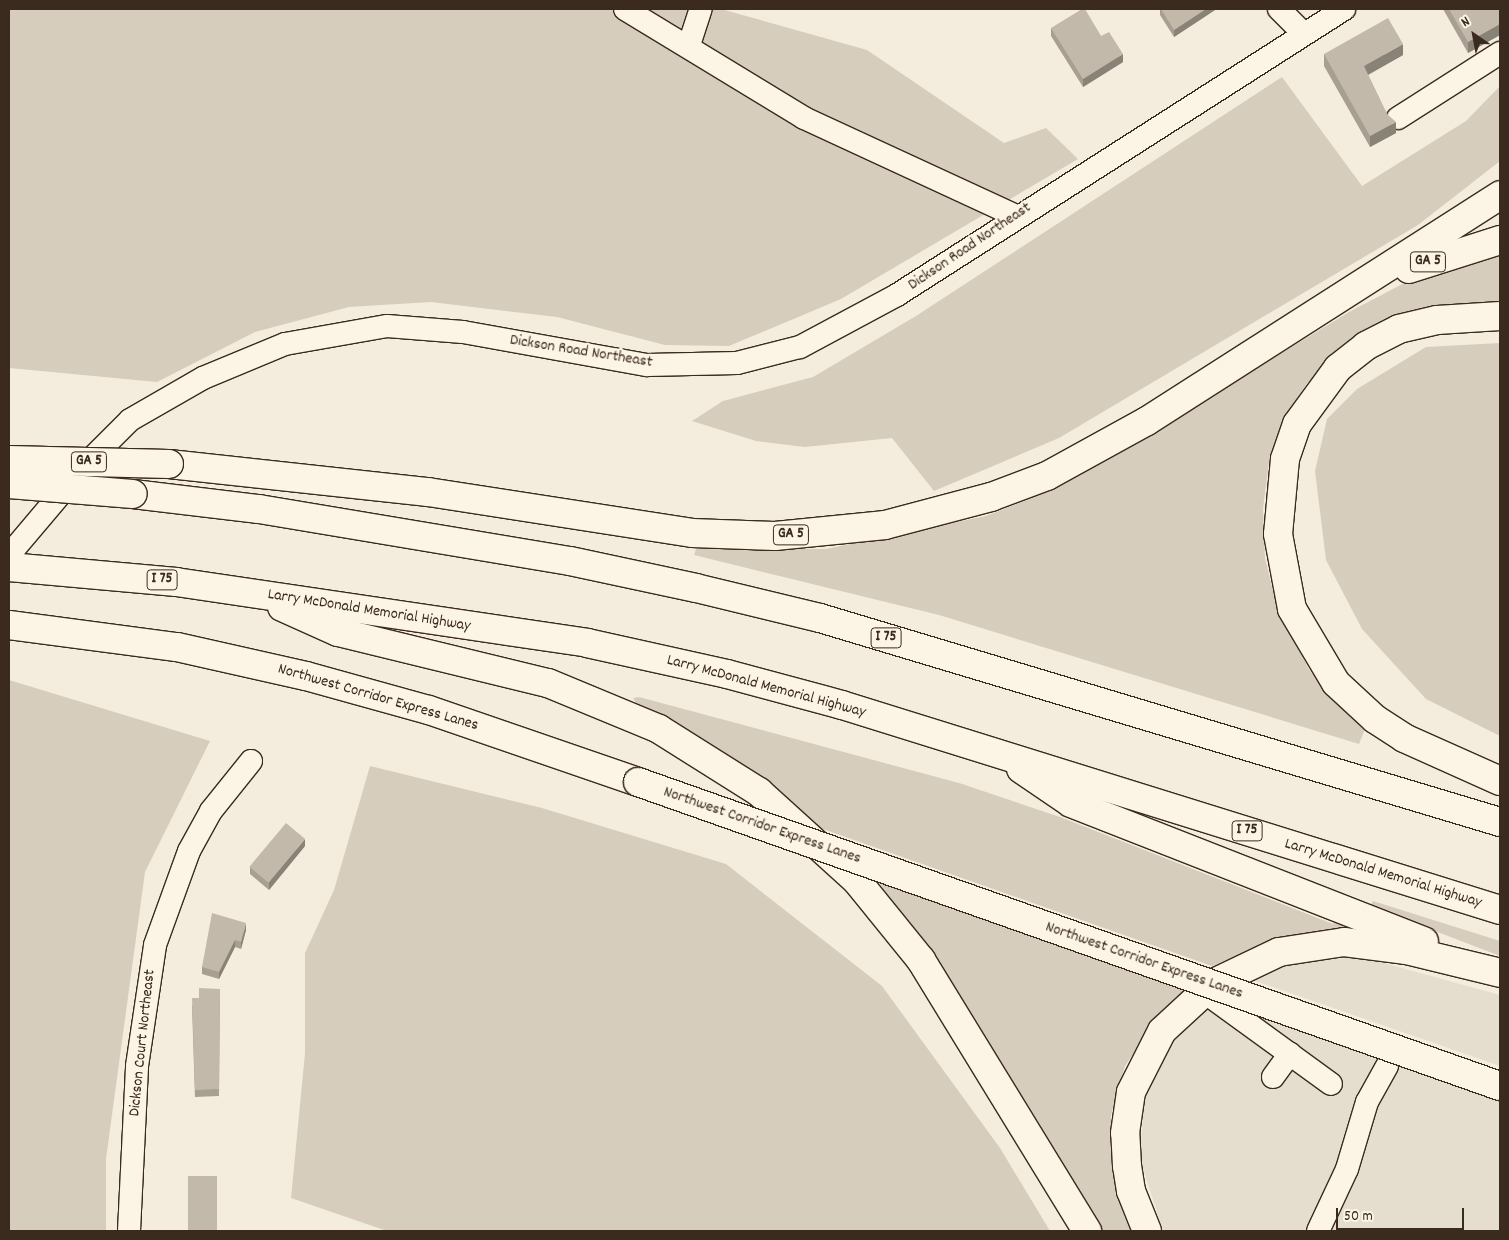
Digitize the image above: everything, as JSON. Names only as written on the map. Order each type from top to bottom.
[{"type":"highway","points":[[1357,290],[1500,195]]},
{"type":"highway","name":"GA 5","points":[[9,460],[169,464],[428,492],[692,533],[775,536],[885,525],[991,498],[1047,476],[1147,421],[1357,290],[1500,240]]},
{"type":"highway","points":[[1500,316],[1437,320],[1398,329],[1366,346],[1338,368],[1297,424],[1284,469],[1278,534],[1292,609],[1336,682],[1374,719],[1404,738],[1500,781]]},
{"type":"highway","name":"I 75","points":[[9,484],[133,494],[259,509],[512,552],[696,588],[820,618],[1500,822]]},
{"type":"highway","name":"Larry McDonald Memorial Highway","points":[[9,567],[248,593],[606,648],[746,679],[994,752],[1500,910]]},
{"type":"highway","points":[[248,593],[338,632],[548,683],[659,729],[759,792],[857,882],[921,960],[1088,1231]]},
{"type":"highway","name":"Northwest Corridor Express Lanes","points":[[9,626],[177,646],[306,676],[429,710],[1500,1086]]},
{"type":"highway","points":[[994,752],[1071,803],[1500,972]]},
{"type":"highway","points":[[1147,1231],[1131,1191],[1127,1166],[1125,1133],[1131,1092],[1162,1031],[1203,991],[1247,965],[1279,952],[1336,943],[1377,945],[1500,972]]},
{"type":"street","points":[[625,9],[690,45],[804,118],[1016,216]]},
{"type":"street","points":[[690,45],[701,9]]},
{"type":"street","points":[[1279,9],[1304,34]]},
{"type":"street","name":"Dickson Road Northeast","points":[[9,555],[86,464],[130,420],[203,378],[285,344],[387,326],[464,332],[647,365],[738,363],[800,346],[852,322],[1344,9]]},
{"type":"street","points":[[1398,118],[1500,53]]},
{"type":"street","name":"Dickson Court Northeast","points":[[129,1231],[138,1066],[154,946],[189,851],[212,811],[251,761]]},
{"type":"street","points":[[1203,991],[1331,1084]]},
{"type":"street","points":[[1273,1077],[1290,1054]]},
{"type":"street","points":[[1318,1231],[1346,1169],[1367,1102],[1387,1066]]},
{"type":"shaded area","points":[[9,9],[721,9],[867,50],[1004,143],[1046,128],[1078,159],[841,299],[729,346],[665,345],[557,317],[431,302],[349,307],[255,332],[157,382],[9,368]]},
{"type":"shaded area","points":[[1282,77],[1362,186],[1466,121],[1500,86],[1500,161],[1418,225],[1059,438],[934,491],[892,438],[805,447],[756,441],[692,421],[723,401],[813,377],[916,316]]},
{"type":"shaded area","points":[[1500,250],[1500,303],[1436,305],[1365,330],[1307,383],[1288,412],[1269,462],[1263,509],[1265,558],[1274,595],[1308,668],[1329,695],[1365,729],[1359,744],[939,615],[694,555],[696,549],[826,549],[986,516],[1032,498],[1130,446],[1349,312],[1414,278]]},
{"type":"shaded area","points":[[1500,343],[1500,736],[1426,699],[1362,629],[1326,560],[1315,471],[1327,419],[1357,389],[1426,347]]},
{"type":"shaded area","points":[[9,680],[210,741],[145,872],[106,1159],[106,1231],[9,1231]]},
{"type":"shaded area","points":[[639,697],[959,783],[1060,817],[1333,924],[1338,916],[1370,936],[1331,932],[1280,937],[1212,966],[820,828],[721,751],[636,703],[633,698]]},
{"type":"shaded area","points":[[370,766],[542,808],[726,864],[882,986],[1000,1148],[1050,1231],[387,1231],[291,1198],[305,1053],[305,953],[334,890]]},
{"type":"shaded area","points":[[880,883],[1185,991],[1156,1019],[1125,1066],[1111,1115],[1111,1161],[1121,1206],[1133,1231],[1097,1231]]},
{"type":"shaded area","points":[[1373,901],[1500,941],[1500,956],[1370,906]]},
{"type":"shaded area","points":[[1362,957],[1500,995],[1500,1066],[1247,978],[1291,962]]},
{"type":"shaded area","points":[[1204,1008],[1241,1010],[1500,1100],[1500,1231],[1163,1231],[1140,1159],[1144,1100],[1165,1050]]},
{"type":"building","points":[[1085,9],[1101,36],[1109,32],[1123,54],[1083,79],[1051,28]]},
{"type":"building","points":[[1161,9],[1206,9],[1174,30]]},
{"type":"building","points":[[1449,9],[1500,9],[1500,24],[1468,42]]},
{"type":"building","points":[[1388,18],[1403,44],[1364,66],[1387,114],[1396,122],[1370,136],[1324,54]]},
{"type":"building","points":[[286,823],[305,839],[269,883],[249,867]]},
{"type":"building","points":[[212,913],[246,923],[241,942],[235,940],[219,972],[202,967]]},
{"type":"building","points":[[199,988],[220,989],[219,1089],[195,1090],[192,998],[199,998]]},
{"type":"building","points":[[188,1176],[217,1176],[217,1231],[188,1231]]}]
